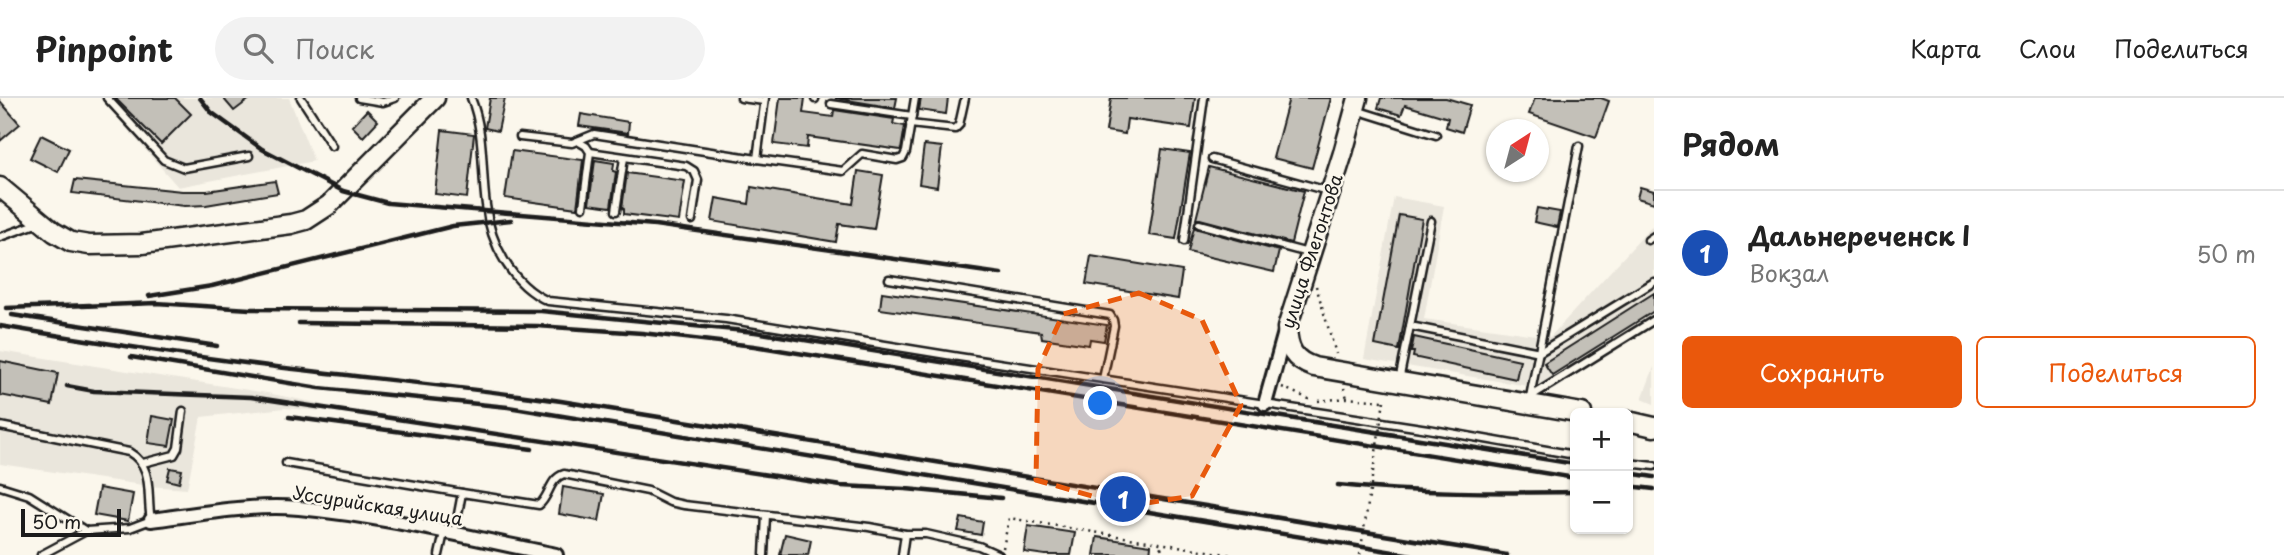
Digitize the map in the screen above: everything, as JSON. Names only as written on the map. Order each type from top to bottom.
[{"type":"main road","points":[[0,187],[41,223],[71,242],[106,246],[249,231],[306,220],[329,205],[435,98]]},
{"type":"main road","name":"улица Флегонтова","points":[[1287,328],[1356,104]]},
{"type":"main road","points":[[1287,328],[1288,345],[1296,358],[1314,366],[1529,400],[1570,410]]},
{"type":"main road","points":[[1633,422],[1654,427]]},
{"type":"street","name":"улица Флегонтова","points":[[1265,404],[1287,328]]},
{"type":"street","name":"Уссурийская улица","points":[[151,520],[215,512],[299,508],[449,533],[556,555]]},
{"type":"lane","points":[[107,98],[164,160],[175,166],[184,168],[249,156]]},
{"type":"lane","points":[[301,98],[332,146]]},
{"type":"lane","points":[[359,98],[383,102],[395,98]]},
{"type":"lane","points":[[471,98],[479,122],[486,205],[493,232],[505,262],[516,278],[548,301],[726,319],[1428,429],[1570,454]]},
{"type":"lane","points":[[741,98],[765,100],[757,159]]},
{"type":"lane","points":[[579,142],[594,134],[843,171],[862,154],[897,160],[903,158],[915,98]]},
{"type":"lane","points":[[910,124],[955,129],[963,114],[965,98]]},
{"type":"lane","points":[[1184,241],[1204,98]]},
{"type":"lane","points":[[831,104],[912,116]]},
{"type":"lane","points":[[1356,104],[1436,135]]},
{"type":"lane","points":[[520,137],[579,142],[586,146],[590,152],[583,207]]},
{"type":"lane","points":[[1529,400],[1579,146]]},
{"type":"lane","points":[[590,152],[686,166],[694,171],[698,180],[692,220]]},
{"type":"lane","points":[[616,211],[624,158]]},
{"type":"lane","points":[[1212,159],[1330,191]]},
{"type":"lane","points":[[1399,381],[1431,221]]},
{"type":"lane","points":[[0,237],[41,223]]},
{"type":"lane","points":[[1199,225],[1309,259]]},
{"type":"lane","points":[[889,279],[1110,315],[1114,326],[1103,379]]},
{"type":"lane","points":[[1410,326],[1540,352],[1654,282]]},
{"type":"lane","points":[[1529,400],[1654,320]]},
{"type":"lane","points":[[143,463],[174,455],[178,448],[183,411]]},
{"type":"lane","points":[[0,426],[130,452],[143,463],[149,486],[148,506],[151,520],[130,528],[86,531],[41,555]]},
{"type":"lane","points":[[286,463],[539,505],[555,479],[564,474],[648,491],[677,503],[905,534],[926,534],[971,544],[1000,555]]},
{"type":"lane","points":[[1633,464],[1654,466]]},
{"type":"lane","points":[[0,486],[29,495],[86,531]]},
{"type":"lane","points":[[439,555],[462,493]]},
{"type":"lane","points":[[764,555],[766,515]]},
{"type":"lane","points":[[902,555],[905,534]]},
{"type":"lane","points":[[970,555],[971,544]]},
{"type":"path","points":[[1309,259],[1347,398]]},
{"type":"path","points":[[1271,381],[1309,400],[1330,401],[1347,398],[1384,401],[1360,555]]},
{"type":"path","points":[[1000,555],[1009,518],[1232,555]]},
{"type":"path","points":[[1161,555],[1162,542]]},
{"type":"path","points":[[1189,555],[1191,547]]},
{"type":"highlighted area","points":[[1139,293],[1202,320],[1241,405],[1192,496],[1127,506],[1036,480],[1038,369],[1063,314]]},
{"type":"shaded area","points":[[100,98],[289,98],[314,161],[178,187]]},
{"type":"shaded area","points":[[1394,197],[1444,206],[1424,319],[1550,337],[1654,224],[1654,320],[1553,390],[1364,359]]},
{"type":"shaded area","points":[[0,351],[267,393],[322,404],[321,411],[285,408],[201,417],[187,489],[0,464]]},
{"type":"shaded area","points":[[1654,367],[1654,404],[1642,399]]},
{"type":"building","points":[[115,98],[175,98],[191,114],[161,144]]},
{"type":"building","points":[[223,98],[251,98],[234,111]]},
{"type":"building","points":[[490,98],[505,98],[498,131],[485,128]]},
{"type":"building","points":[[780,98],[805,98],[803,113],[833,117],[834,110],[894,119],[893,124],[905,126],[901,150],[808,137],[807,148],[774,144]]},
{"type":"building","points":[[835,98],[897,98],[895,108]]},
{"type":"building","points":[[921,98],[948,98],[946,114],[919,110]]},
{"type":"building","points":[[1111,98],[1195,98],[1191,128],[1127,119],[1125,134],[1106,131]]},
{"type":"building","points":[[1289,98],[1331,98],[1312,168],[1273,158]]},
{"type":"building","points":[[1381,98],[1446,98],[1470,105],[1462,132],[1446,127],[1448,118],[1405,105],[1401,115],[1378,108]]},
{"type":"building","points":[[1535,98],[1601,98],[1609,101],[1596,137],[1529,114]]},
{"type":"building","points":[[0,101],[20,124],[0,141]]},
{"type":"building","points":[[367,110],[378,121],[363,137],[352,126]]},
{"type":"building","points":[[581,114],[629,122],[628,133],[579,126]]},
{"type":"building","points":[[442,130],[474,134],[467,198],[435,194]]},
{"type":"building","points":[[41,135],[69,149],[58,172],[30,158]]},
{"type":"building","points":[[924,145],[942,147],[937,187],[919,184]]},
{"type":"building","points":[[1162,149],[1190,153],[1176,239],[1149,235]]},
{"type":"building","points":[[512,151],[583,160],[577,208],[505,198]]},
{"type":"building","points":[[595,160],[614,163],[613,171],[616,172],[611,207],[589,204]]},
{"type":"building","points":[[1209,167],[1304,191],[1291,243],[1196,219]]},
{"type":"building","points":[[858,171],[883,175],[874,229],[839,224],[836,242],[712,221],[716,198],[749,204],[751,187],[853,204]]},
{"type":"building","points":[[627,173],[685,181],[679,221],[624,214],[622,208]]},
{"type":"building","points":[[75,180],[182,191],[207,191],[275,181],[278,193],[185,206],[72,193]]},
{"type":"building","points":[[1640,187],[1654,191],[1654,203],[1637,198]]},
{"type":"building","points":[[1537,208],[1560,212],[1557,227],[1534,222]]},
{"type":"building","points":[[1399,215],[1422,219],[1399,350],[1375,345]]},
{"type":"building","points":[[1194,227],[1279,251],[1274,272],[1188,252]]},
{"type":"building","points":[[1091,256],[1182,271],[1178,299],[1086,284]]},
{"type":"building","points":[[882,292],[1107,325],[1104,341],[1090,339],[1089,345],[1042,338],[1041,332],[880,309]]},
{"type":"building","points":[[1654,293],[1654,311],[1552,375],[1544,363]]},
{"type":"building","points":[[1414,337],[1520,360],[1516,379],[1413,357],[1414,352],[1411,352]]},
{"type":"building","points":[[0,361],[58,373],[52,405],[0,395]]},
{"type":"building","points":[[152,416],[174,420],[169,446],[148,443]]},
{"type":"building","points":[[170,468],[182,470],[179,483],[167,480]]},
{"type":"building","points":[[563,487],[604,494],[599,521],[559,514]]},
{"type":"building","points":[[99,488],[133,494],[128,521],[94,515]]},
{"type":"building","points":[[961,518],[983,522],[981,535],[958,531]]},
{"type":"building","points":[[1028,526],[1075,533],[1071,555],[1024,552]]},
{"type":"building","points":[[785,534],[811,540],[808,555],[780,555]]},
{"type":"building","points":[[1097,537],[1151,545],[1150,555],[1094,555]]},
{"type":"railway","points":[[200,98],[211,112],[262,149],[343,191],[388,203],[655,225],[1001,274]]},
{"type":"railway","points":[[149,296],[212,286],[453,226],[511,220]]},
{"type":"railway","points":[[82,306],[156,303],[250,309],[541,311],[755,332],[1570,463]]},
{"type":"railway","points":[[6,308],[90,305]]},
{"type":"railway","points":[[12,315],[217,346]]},
{"type":"railway","points":[[299,323],[537,326],[642,333],[754,346],[1570,477]]},
{"type":"railway","points":[[0,326],[235,362],[561,401],[1507,555]]},
{"type":"railway","points":[[131,357],[319,388],[508,407],[1412,555]]},
{"type":"railway","points":[[67,386],[94,391],[251,397],[841,486],[1001,498]]},
{"type":"railway","points":[[289,417],[532,449]]},
{"type":"railway","points":[[1633,474],[1654,477]]},
{"type":"railway","points":[[1338,485],[1456,492],[1570,492]]},
{"type":"railway","points":[[1633,487],[1654,489]]},
{"type":"place","name":"Дальнереченск I","points":[[1123,499]]}]
